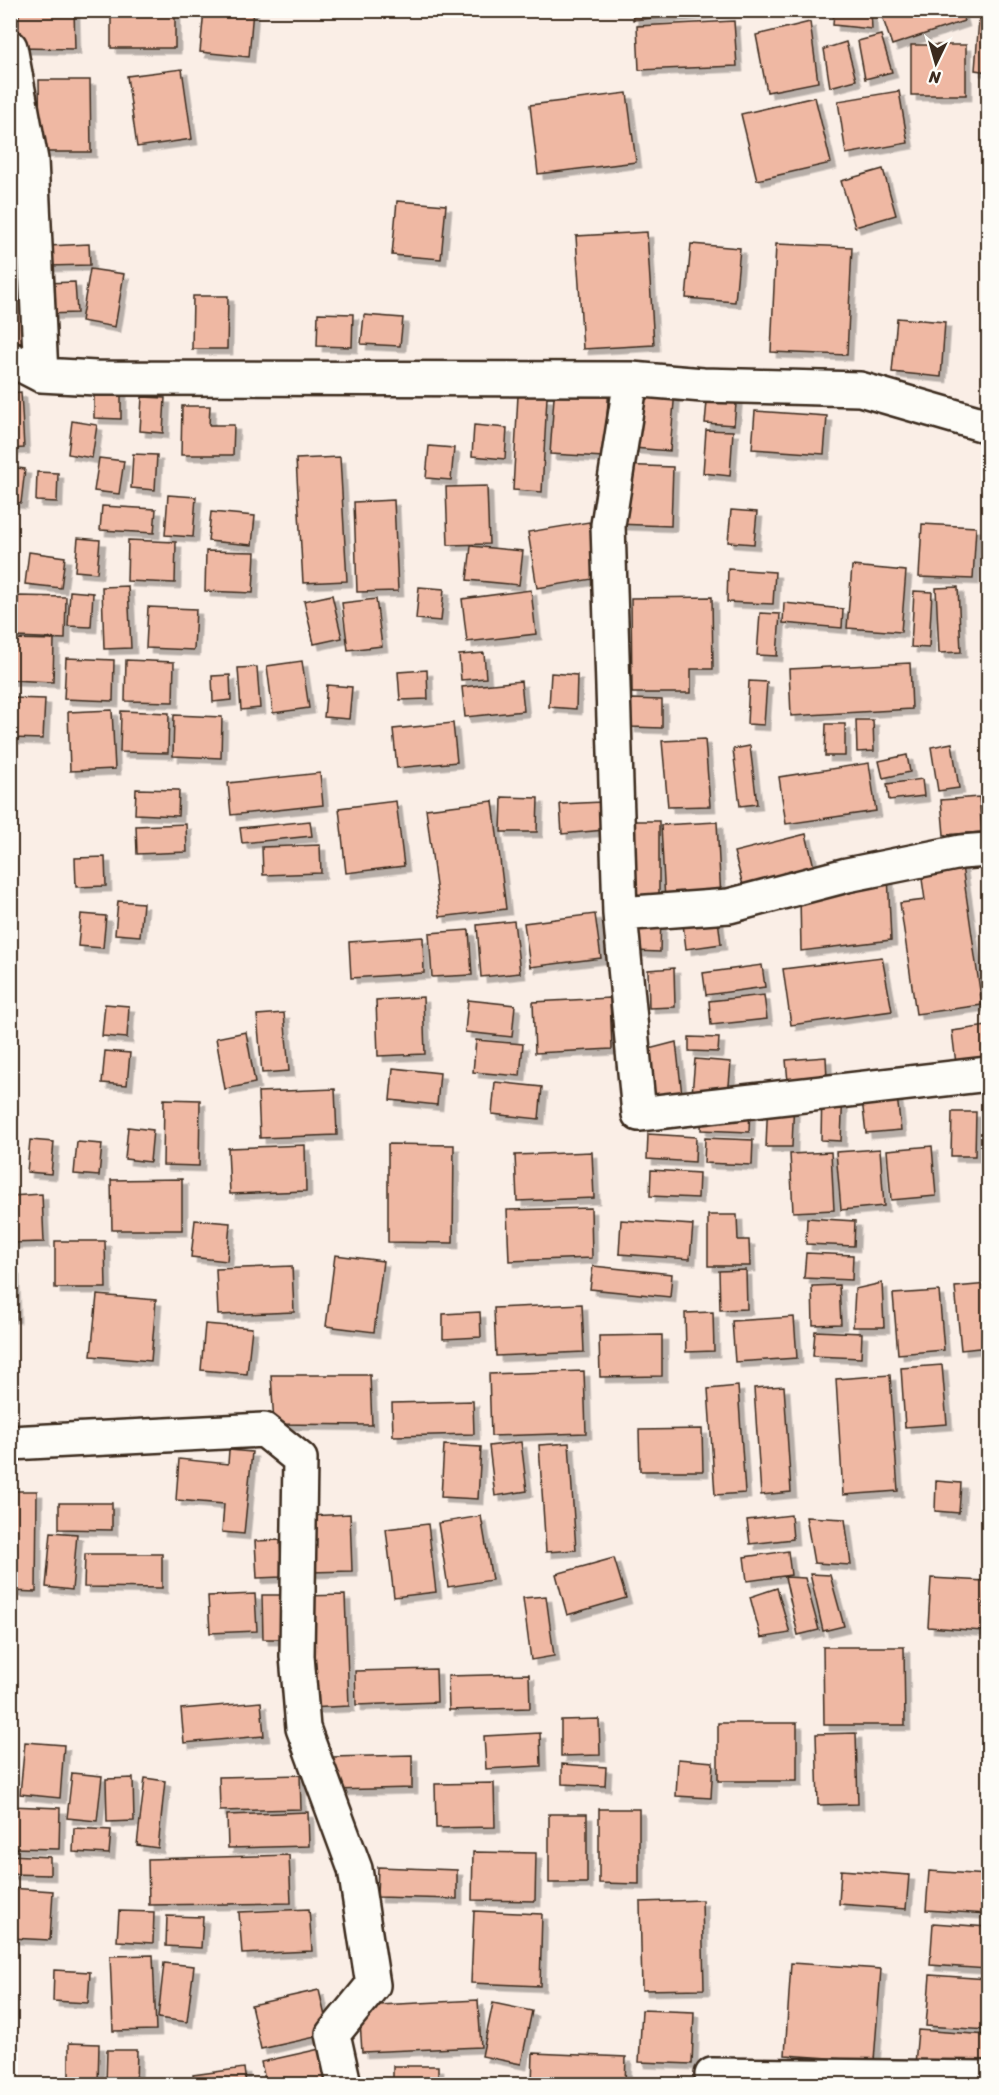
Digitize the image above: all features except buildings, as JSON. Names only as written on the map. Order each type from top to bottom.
[{"type":"street","points":[[10,47],[31,160],[41,375]]},
{"type":"street","points":[[10,359],[41,375],[96,378],[630,380],[703,385],[860,389],[988,426]]},
{"type":"street","points":[[630,380],[608,525],[620,914],[639,1114],[988,1074]]},
{"type":"street","points":[[620,914],[729,906],[847,875],[961,852],[988,850]]},
{"type":"street","points":[[10,1443],[264,1430],[300,1459],[297,1656],[303,1728],[355,1869],[373,1985],[333,2034],[344,2085]]},
{"type":"street","points":[[712,2076],[988,2078]]}]
